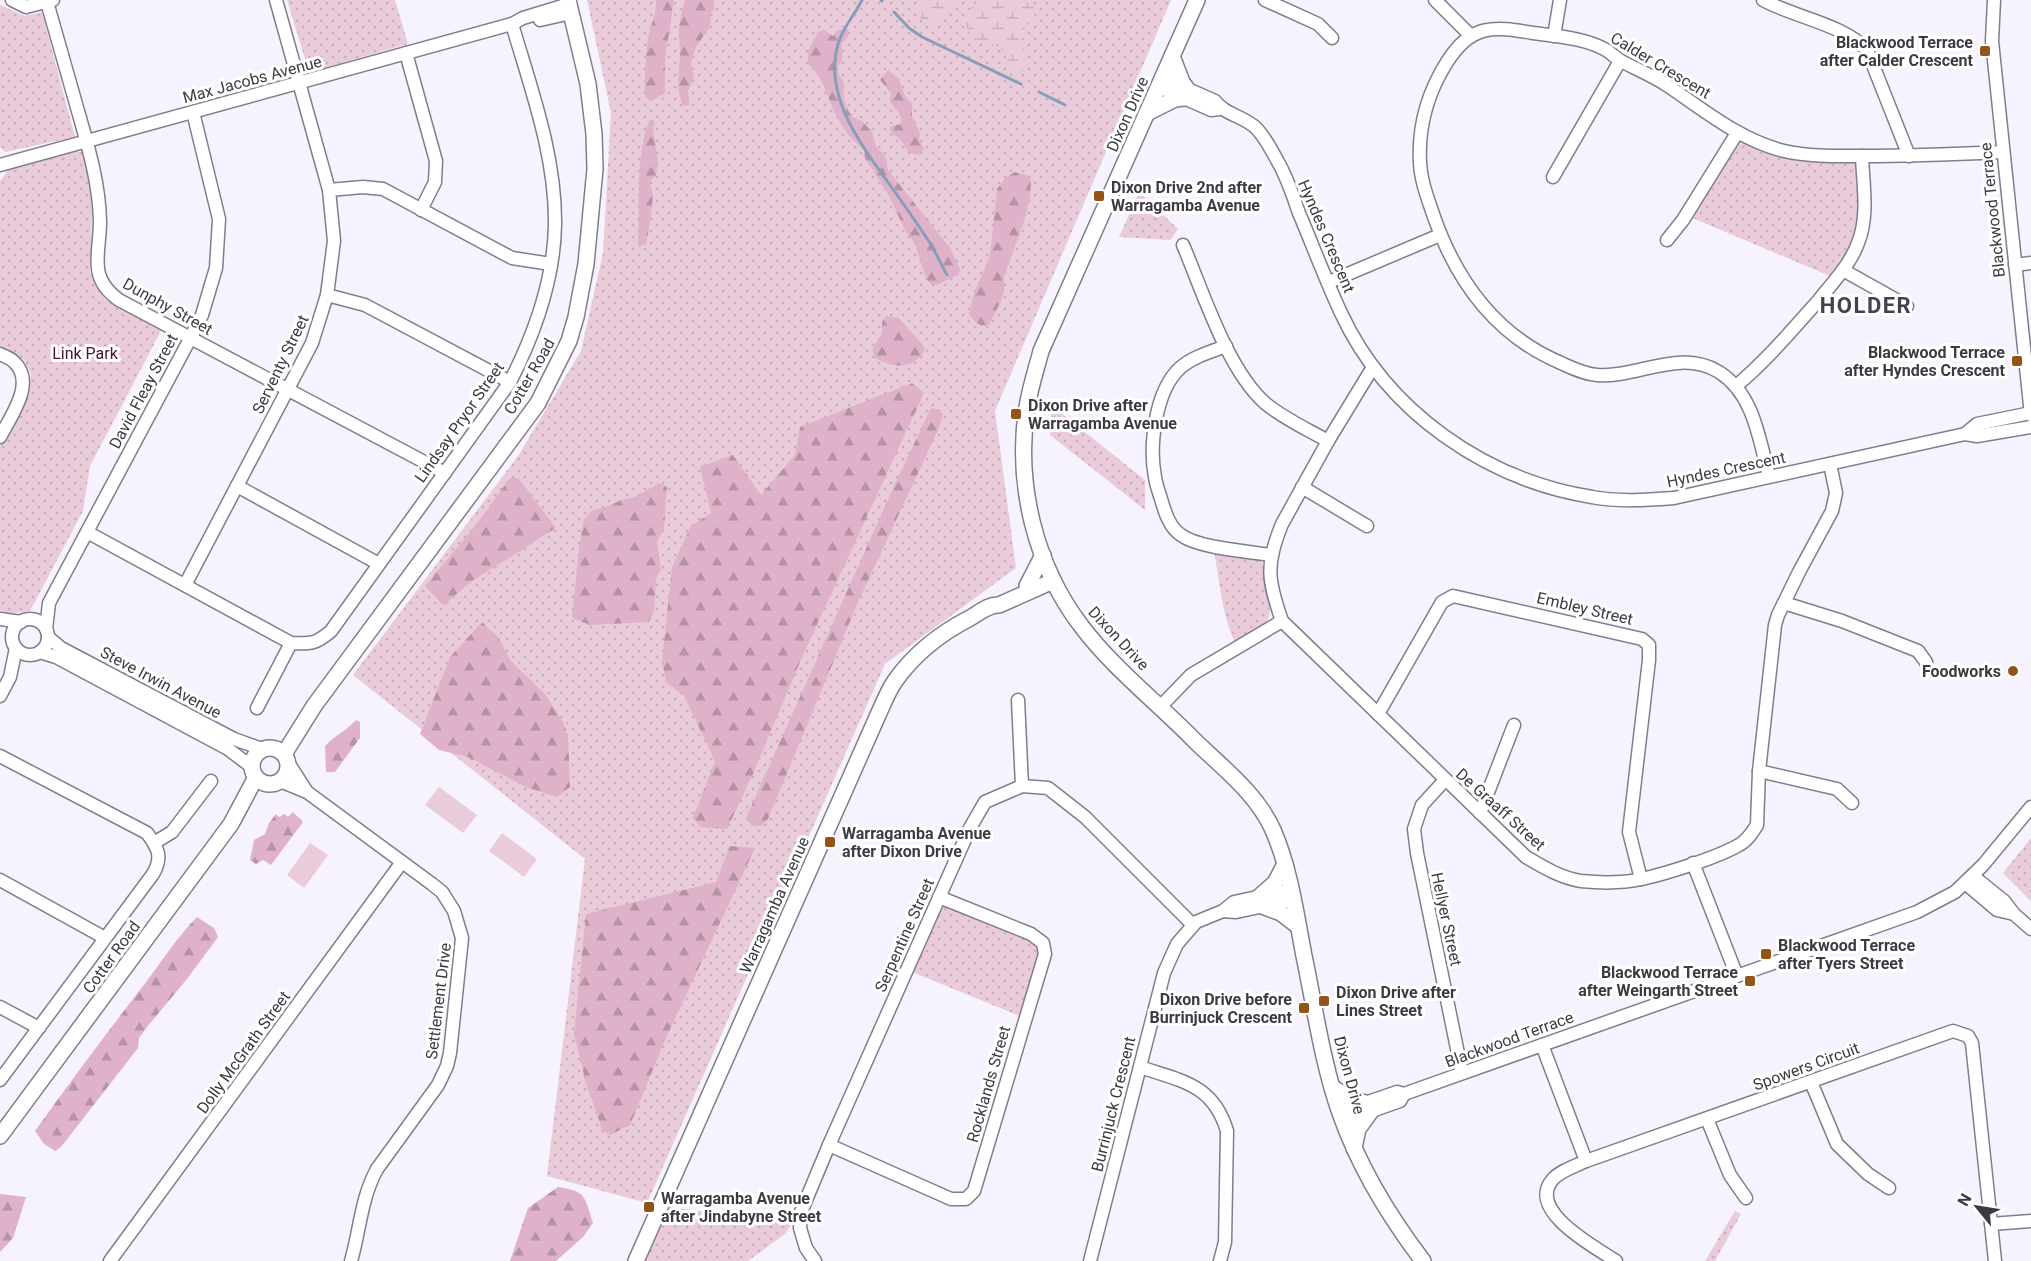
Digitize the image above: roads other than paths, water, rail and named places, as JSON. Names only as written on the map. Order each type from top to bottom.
[{"type":"main road","name":"Dixon Drive","points":[[1197,0],[1041,351],[1031,384],[1026,416],[1024,464],[1031,521],[1052,578],[1065,603],[1094,642],[1250,794],[1270,825],[1292,895],[1324,1057],[1341,1116],[1374,1190],[1390,1217],[1423,1261]]},
{"type":"main road","name":"Cotter Road","points":[[277,753],[538,403],[569,341],[586,264],[595,170],[594,134],[588,84],[569,5]]},
{"type":"main road","points":[[1147,113],[1185,93],[1172,56]]},
{"type":"main road","points":[[1043,555],[1028,589],[1065,603]]},
{"type":"main road","name":"Warragamba Avenue","points":[[636,1261],[895,681],[920,653],[945,631],[995,604],[999,605],[1052,578]]},
{"type":"main road","points":[[277,753],[287,774],[275,783],[265,783],[254,772],[254,756],[277,753]]},
{"type":"main road","name":"Cotter Road","points":[[231,824],[254,772]]},
{"type":"main road","name":"Cotter Road","points":[[0,1136],[231,824],[275,783]]},
{"type":"main road","points":[[1284,864],[1275,883],[1261,901],[1298,926]]},
{"type":"main road","points":[[1332,1087],[1368,1107],[1358,1129],[1354,1148]]},
{"type":"main road","name":"Cotter Road","points":[[0,1144],[19,1111]]},
{"type":"street","points":[[12,0],[26,7],[50,1]]},
{"type":"street","name":"Serventy Street","points":[[185,585],[312,343],[327,295],[334,241],[329,190],[276,0]]},
{"type":"street","points":[[1265,0],[1318,24],[1332,38]]},
{"type":"street","points":[[1435,0],[1470,35],[1457,47],[1438,78],[1428,104],[1422,131],[1420,164],[1423,183],[1440,235],[1458,272],[1477,300],[1524,344],[1543,356],[1594,375],[1616,375],[1677,362],[1702,365],[1720,373],[1736,386],[1750,408],[1769,476]]},
{"type":"street","points":[[1554,36],[1560,0]]},
{"type":"street","points":[[1763,0],[1846,34],[1868,50],[1909,156]]},
{"type":"street","name":"Blackwood Terrace","points":[[1994,0],[1992,40],[2031,414]]},
{"type":"street","name":"Dunphy Street","points":[[50,1],[95,170],[100,236],[97,267],[105,289],[119,300],[445,473]]},
{"type":"street","name":"Max Jacobs Avenue","points":[[0,165],[512,24],[524,24],[569,5]]},
{"type":"street","name":"Lindsay Pryor Street","points":[[291,643],[307,644],[319,641],[331,631],[510,382],[529,346],[542,308],[551,264],[555,224],[549,161],[512,24]]},
{"type":"street","name":"Calder Crescent","points":[[1470,35],[1480,30],[1500,28],[1595,45],[1620,61],[1646,72],[1737,133],[1785,151],[1862,156],[2003,152]]},
{"type":"street","points":[[406,53],[436,161],[435,182],[421,210]]},
{"type":"street","points":[[1553,177],[1620,61]]},
{"type":"street","name":"Hyndes Crescent","points":[[1161,82],[1185,93],[1211,110],[1220,109],[1255,127],[1280,165],[1342,315],[1373,367],[1413,411],[1448,439],[1495,468],[1538,485],[1593,498],[1645,500],[1674,498],[1965,434],[1977,436],[2031,427]]},
{"type":"street","name":"David Fleay Street","points":[[47,633],[49,603],[190,337],[204,308],[216,268],[219,219],[193,112]]},
{"type":"street","points":[[1667,240],[1683,220],[1737,133]]},
{"type":"street","points":[[1736,386],[1780,345],[1843,270],[1858,243],[1865,209],[1862,156]]},
{"type":"street","points":[[329,190],[363,187],[383,189],[512,258],[551,264]]},
{"type":"street","points":[[1329,282],[1440,235]]},
{"type":"street","points":[[1183,244],[1226,346],[1244,379],[1266,404],[1328,441]]},
{"type":"street","points":[[2015,265],[2031,263]]},
{"type":"street","points":[[1843,270],[1907,306]]},
{"type":"street","points":[[327,295],[365,305],[510,382]]},
{"type":"street","points":[[1226,346],[1194,358],[1179,368],[1170,381],[1162,397],[1156,418],[1153,447],[1155,477],[1165,512],[1172,527],[1181,535],[1195,543],[1270,555]]},
{"type":"street","points":[[0,354],[14,362],[23,377],[21,396],[0,437]]},
{"type":"street","name":"De Graaff Street","points":[[1373,367],[1302,487],[1282,524],[1270,555],[1269,571],[1272,591],[1282,621],[1526,857],[1564,877],[1605,882],[1641,879],[1693,863],[1739,845],[1753,832],[1757,825],[1759,771],[1772,644],[1778,615],[1832,511],[1836,493],[1830,464]]},
{"type":"street","name":"Hyndes Crescent","points":[[1965,434],[1977,424],[2031,414]]},
{"type":"street","points":[[237,486],[379,564]]},
{"type":"street","points":[[1302,487],[1367,526]]},
{"type":"street","points":[[87,532],[291,643],[257,708]]},
{"type":"street","name":"Embley Street","points":[[1378,714],[1442,602],[1453,596],[1642,639],[1649,645],[1649,660],[1629,832],[1641,879]]},
{"type":"street","name":"David Fleay Street","points":[[23,621],[49,603]]},
{"type":"street","points":[[1784,603],[1842,621],[1918,651],[1926,662]]},
{"type":"street","points":[[0,620],[37,621],[47,633],[44,648],[10,677]]},
{"type":"street","points":[[0,620],[13,634],[16,648],[10,677],[0,696]]},
{"type":"street","points":[[13,634],[23,621]]},
{"type":"street","points":[[1161,706],[1191,675],[1282,621]]},
{"type":"street","name":"Steve Irwin Avenue","points":[[47,633],[61,648],[234,739],[277,753]]},
{"type":"street","points":[[16,648],[24,654],[37,653]]},
{"type":"street","name":"Steve Irwin Avenue","points":[[37,653],[56,657],[228,748],[254,772]]},
{"type":"street","points":[[1018,700],[1022,786],[1048,788],[1085,817],[1193,924]]},
{"type":"street","points":[[1480,813],[1514,725]]},
{"type":"street","name":"Settlement Drive","points":[[277,753],[307,792],[442,892],[454,911],[460,928],[462,950],[447,1066],[438,1085],[377,1169],[369,1184],[351,1261]]},
{"type":"street","points":[[0,756],[147,833],[159,854],[158,865],[0,1080]]},
{"type":"street","points":[[1759,771],[1837,789],[1852,803]]},
{"type":"street","name":"Hellyer Street","points":[[1445,780],[1422,805],[1414,829],[1462,1073]]},
{"type":"street","points":[[154,843],[172,832],[211,781]]},
{"type":"street","name":"Settlement Drive","points":[[275,783],[307,792]]},
{"type":"street","name":"Serpentine Street","points":[[815,1261],[806,1248],[800,1228],[801,1212],[829,1145],[970,828],[985,802],[1022,786]]},
{"type":"street","name":"Blackwood Terrace","points":[[1341,1116],[1368,1107],[1400,1101],[1404,1094],[1917,912],[1955,892],[1999,848],[2031,807]]},
{"type":"street","points":[[1995,894],[1988,884],[1988,869],[1999,848]]},
{"type":"street","name":"Dolly McGrath Street","points":[[110,1261],[402,862]]},
{"type":"street","points":[[1693,863],[1737,976]]},
{"type":"street","points":[[1969,879],[2004,901],[2014,914],[2031,928]]},
{"type":"street","points":[[1969,879],[1997,910],[2014,914]]},
{"type":"street","points":[[0,880],[105,938]]},
{"type":"street","name":"Burrinjuck Crescent","points":[[1090,1261],[1169,958],[1176,944],[1193,924],[1206,916],[1223,911],[1236,912],[1261,901],[1292,895]]},
{"type":"street","name":"Rocklands Street","points":[[829,1145],[951,1199],[966,1199],[974,1191],[1045,954],[1043,943],[1031,934],[939,897]]},
{"type":"street","points":[[0,1007],[39,1028]]},
{"type":"street","name":"Spowers Circuit","points":[[1616,1261],[1558,1219],[1549,1208],[1547,1190],[1554,1178],[1586,1161],[1953,1031],[1968,1036],[1972,1043],[1995,1261]]},
{"type":"street","points":[[1542,1045],[1586,1161]]},
{"type":"street","points":[[1140,1067],[1197,1086],[1221,1113],[1227,1131],[1225,1242],[1220,1261]]},
{"type":"street","points":[[1811,1082],[1837,1144],[1868,1174],[1889,1188]]},
{"type":"street","points":[[1707,1119],[1730,1175],[1746,1198]]},
{"type":"street","points":[[1991,1224],[2031,1221]]},
{"type":"waterway","points":[[862,0],[838,44],[835,61],[838,93],[850,125],[930,243],[947,275]]},
{"type":"waterway","points":[[894,12],[909,28],[922,37],[1021,84]]},
{"type":"waterway","points":[[1039,92],[1065,105]]},
{"type":"place","name":"Blackwood Terrace after Calder Crescent","points":[[1985,51]]},
{"type":"place","name":"Dixon Drive 2nd after Warragamba Avenue","points":[[1099,196]]},
{"type":"place","name":"Blackwood Terrace after Hyndes Crescent","points":[[2017,361]]},
{"type":"place","name":"Dixon Drive after Warragamba Avenue","points":[[1016,414]]},
{"type":"place","name":"Foodworks","points":[[2013,671]]},
{"type":"place","name":"Warragamba Avenue after Dixon Drive","points":[[830,842]]},
{"type":"place","name":"Blackwood Terrace after Tyers Street","points":[[1766,954]]},
{"type":"place","name":"Blackwood Terrace after Weingarth Street","points":[[1750,981]]},
{"type":"place","name":"Dixon Drive after Lines Street","points":[[1324,1001]]},
{"type":"place","name":"Dixon Drive before Burrinjuck Crescent","points":[[1304,1008]]},
{"type":"place","name":"Warragamba Avenue after Jindabyne Street","points":[[649,1207]]},
{"type":"district","name":"HOLDER","points":[[1866,305]]},
{"type":"park label","name":"Link Park","points":[[85,353]]}]
